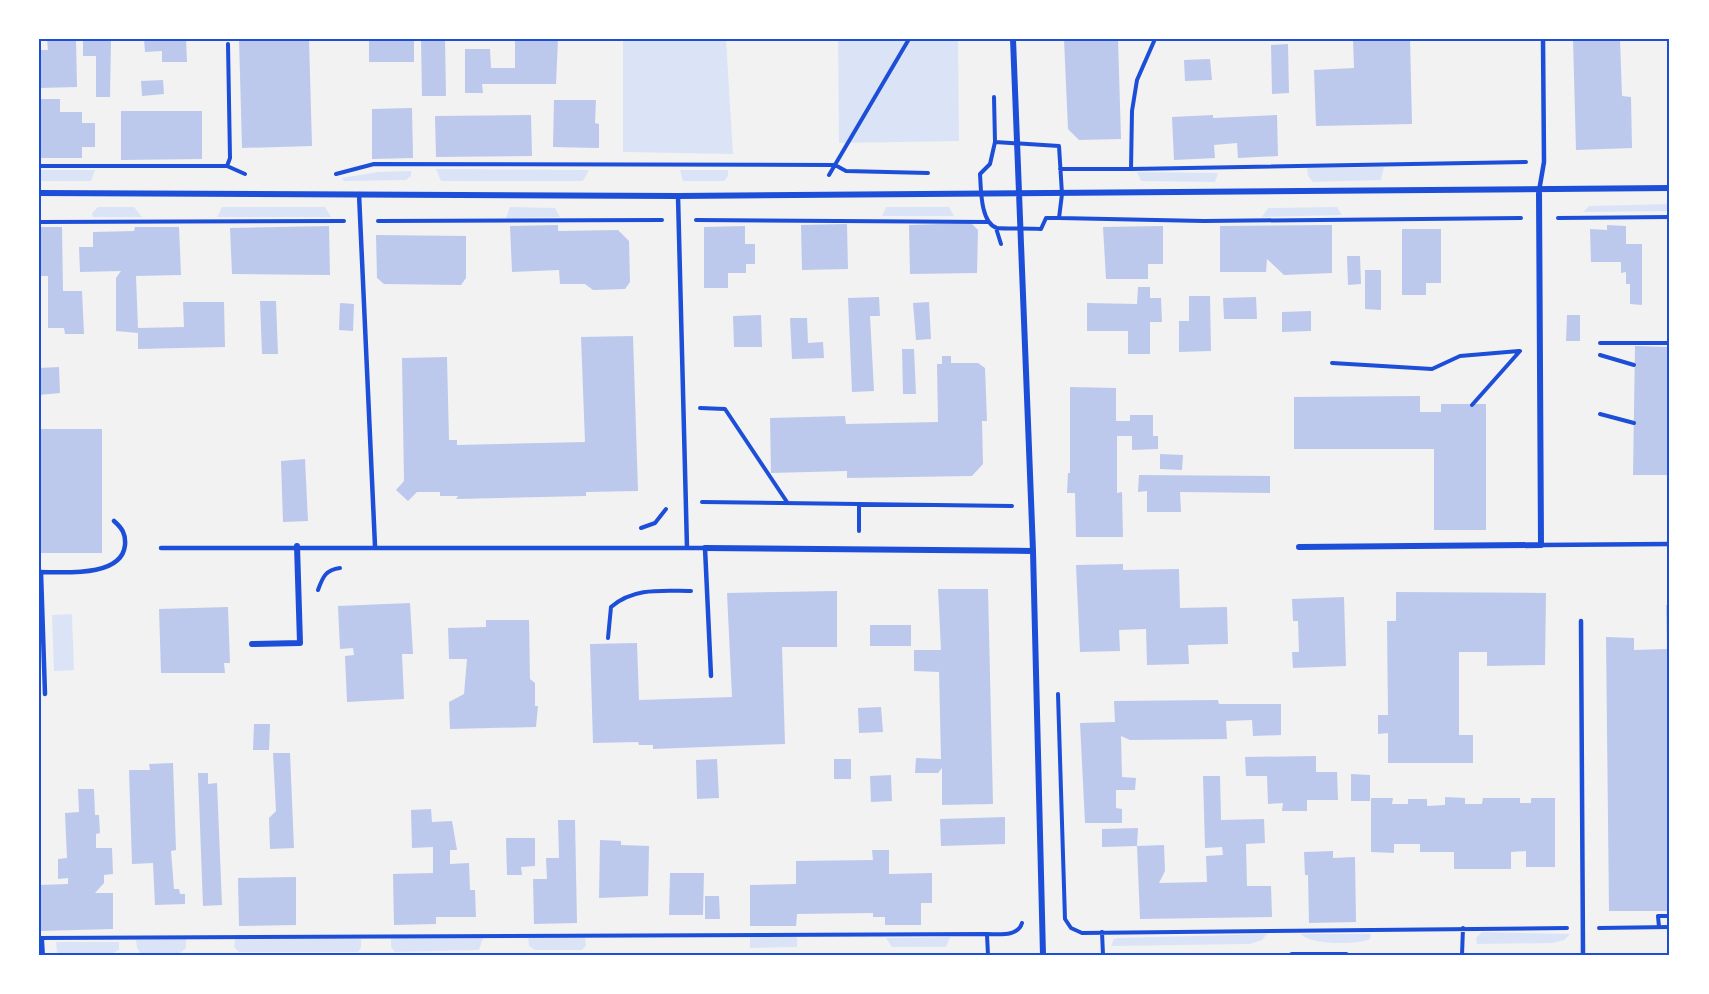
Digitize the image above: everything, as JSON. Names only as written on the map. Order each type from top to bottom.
[{"type":"street","points":[[1013,39],[1033,551],[1043,955]]},
{"type":"street","points":[[39,193],[678,196],[1539,191],[1670,188]]},
{"type":"street","points":[[1299,548],[1541,545],[1539,191]]},
{"type":"street","points":[[252,644],[300,643],[297,546]]},
{"type":"street","points":[[705,548],[1033,551]]},
{"type":"street","points":[[1292,955],[1346,955]]},
{"type":"lane","points":[[1539,191],[1544,162],[1543,39]]},
{"type":"lane","points":[[359,195],[375,546]]},
{"type":"lane","points":[[678,196],[687,548]]},
{"type":"lane","points":[[45,694],[40,572],[101,569],[118,561],[125,544],[123,529],[114,521]]},
{"type":"lane","points":[[1541,545],[1670,544]]},
{"type":"lane","points":[[161,548],[297,546],[705,548],[711,676]]},
{"type":"lane","points":[[1581,621],[1583,955]]},
{"type":"path","points":[[818,194],[909,39]]},
{"type":"path","points":[[1131,169],[1132,111],[1137,80],[1155,39]]},
{"type":"path","points":[[227,166],[230,158],[228,44]]},
{"type":"path","points":[[1060,169],[1544,162]]},
{"type":"path","points":[[328,177],[374,164],[835,165],[846,171],[935,173]]},
{"type":"path","points":[[39,166],[227,166],[250,176]]},
{"type":"path","points":[[969,174],[980,174]]},
{"type":"path","points":[[1059,218],[1204,221],[1670,217]]},
{"type":"path","points":[[679,220],[989,222]]},
{"type":"path","points":[[1332,363],[1432,369],[1460,356],[1519,351],[1539,342]]},
{"type":"path","points":[[1600,343],[1670,343]]},
{"type":"path","points":[[1472,405],[1519,351]]},
{"type":"path","points":[[1600,356],[1634,365]]},
{"type":"path","points":[[685,407],[725,409],[788,502]]},
{"type":"path","points":[[1600,414],[1634,423]]},
{"type":"path","points":[[687,502],[1031,506]]},
{"type":"path","points":[[859,504],[859,549]]},
{"type":"path","points":[[318,601],[317,591],[322,577],[330,570],[341,568]]},
{"type":"path","points":[[608,638],[611,607],[634,592],[707,591]]},
{"type":"path","points":[[1061,772],[1065,920],[1071,928],[1082,933],[1670,927]]},
{"type":"path","points":[[1659,927],[1658,916],[1670,916]]},
{"type":"path","points":[[43,955],[41,938],[987,934],[1013,933],[1020,929],[1023,919]]},
{"type":"path","points":[[1462,955],[1463,928]]},
{"type":"path","points":[[1102,932],[1103,955]]},
{"type":"path","points":[[987,934],[988,955]]},
{"type":"shaded area","points":[[623,39],[726,39],[733,154],[623,152]]},
{"type":"shaded area","points":[[838,39],[958,39],[959,141],[839,143]]},
{"type":"shaded area","points":[[1384,167],[1381,180],[1313,182],[1308,176],[1307,168]]},
{"type":"shaded area","points":[[436,169],[589,170],[583,181],[441,181]]},
{"type":"shaded area","points":[[39,170],[95,170],[91,181],[41,181]]},
{"type":"shaded area","points":[[680,170],[728,170],[728,176],[724,181],[683,181]]},
{"type":"shaded area","points":[[411,171],[411,176],[406,180],[344,181],[342,178],[378,172]]},
{"type":"shaded area","points":[[1137,172],[1218,173],[1215,182],[1141,181]]},
{"type":"shaded area","points":[[1670,204],[1670,211],[1583,212],[1589,206]]},
{"type":"shaded area","points":[[98,207],[134,207],[142,217],[93,217],[92,213]]},
{"type":"shaded area","points":[[222,207],[325,207],[331,217],[217,217]]},
{"type":"shaded area","points":[[510,207],[555,208],[560,217],[506,218]]},
{"type":"shaded area","points":[[886,207],[949,207],[954,216],[882,216]]},
{"type":"shaded area","points":[[1337,207],[1342,215],[1262,217],[1268,208]]},
{"type":"shaded area","points":[[72,614],[74,670],[54,671],[52,615]]},
{"type":"shaded area","points":[[1482,932],[1570,934],[1564,940],[1553,943],[1477,944],[1476,938]]},
{"type":"shaded area","points":[[1267,934],[1262,940],[1250,944],[1111,946],[1114,939],[1119,938]]},
{"type":"shaded area","points":[[1301,934],[1371,934],[1370,939],[1345,943],[1323,942],[1306,938]]},
{"type":"shaded area","points":[[750,936],[797,937],[797,947],[750,948]]},
{"type":"shaded area","points":[[528,937],[585,937],[586,946],[582,950],[535,950],[529,946]]},
{"type":"shaded area","points":[[950,937],[946,947],[892,947],[886,938]]},
{"type":"shaded area","points":[[235,938],[361,939],[361,948],[358,952],[239,952],[234,947]]},
{"type":"shaded area","points":[[391,938],[483,938],[479,950],[395,952],[391,947]]},
{"type":"shaded area","points":[[186,939],[186,948],[180,953],[141,954],[136,940]]},
{"type":"shaded area","points":[[56,942],[119,942],[119,950],[113,953],[57,954]]},
{"type":"building","points":[[47,39],[76,39],[77,87],[39,88],[39,50],[48,50]]},
{"type":"building","points":[[83,39],[111,39],[110,97],[96,97],[96,56],[83,56]]},
{"type":"building","points":[[144,39],[186,39],[187,62],[162,62],[162,51],[145,52]]},
{"type":"building","points":[[239,39],[309,39],[312,146],[242,148]]},
{"type":"building","points":[[369,39],[414,39],[414,62],[369,62]]},
{"type":"building","points":[[421,39],[445,39],[446,96],[422,96]]},
{"type":"building","points":[[515,39],[558,39],[556,84],[482,84],[483,93],[465,93],[465,49],[490,49],[491,68],[515,68]]},
{"type":"building","points":[[1064,39],[1118,39],[1121,139],[1079,140],[1068,129]]},
{"type":"building","points":[[1353,39],[1410,39],[1412,124],[1316,126],[1314,70],[1354,68]]},
{"type":"building","points":[[1573,39],[1620,39],[1622,96],[1631,97],[1632,148],[1576,150]]},
{"type":"building","points":[[1288,44],[1289,93],[1272,94],[1271,45]]},
{"type":"building","points":[[1210,59],[1212,80],[1185,81],[1184,60]]},
{"type":"building","points":[[163,80],[164,94],[142,96],[141,81]]},
{"type":"building","points":[[39,99],[60,99],[60,112],[82,112],[82,123],[95,123],[95,147],[82,147],[82,158],[41,158]]},
{"type":"building","points":[[554,100],[596,100],[595,123],[599,124],[599,148],[553,147]]},
{"type":"building","points":[[412,108],[413,158],[372,159],[372,109]]},
{"type":"building","points":[[121,111],[202,111],[202,159],[121,160]]},
{"type":"building","points":[[531,115],[532,156],[436,157],[435,116]]},
{"type":"building","points":[[1213,115],[1213,118],[1277,115],[1278,156],[1238,158],[1237,143],[1214,145],[1215,158],[1174,160],[1172,117]]},
{"type":"building","points":[[971,223],[978,230],[977,273],[910,274],[909,225]]},
{"type":"building","points":[[847,224],[848,269],[802,270],[801,225]]},
{"type":"building","points":[[558,225],[558,231],[618,230],[629,241],[630,282],[625,289],[593,290],[585,284],[560,284],[559,270],[512,272],[510,226]]},
{"type":"building","points":[[1332,225],[1332,273],[1284,275],[1267,259],[1266,272],[1220,272],[1220,226]]},
{"type":"building","points":[[1607,225],[1626,226],[1626,244],[1642,244],[1642,305],[1630,304],[1630,284],[1626,284],[1626,272],[1621,273],[1621,262],[1591,262],[1590,229],[1607,230]]},
{"type":"building","points":[[329,226],[330,275],[232,274],[230,228]]},
{"type":"building","points":[[745,226],[745,244],[755,244],[755,264],[746,264],[746,273],[728,273],[728,288],[704,288],[704,227]]},
{"type":"building","points":[[1163,226],[1163,264],[1148,264],[1148,279],[1106,279],[1103,227]]},
{"type":"building","points":[[39,227],[62,227],[63,291],[82,291],[84,334],[65,334],[64,328],[48,328],[48,276],[39,276]]},
{"type":"building","points":[[135,227],[179,227],[181,275],[136,276],[138,328],[184,327],[183,302],[224,302],[225,347],[138,349],[138,333],[116,331],[116,278],[121,271],[80,272],[79,247],[93,247],[93,232],[134,231]]},
{"type":"building","points":[[1402,229],[1441,229],[1441,283],[1426,283],[1426,295],[1402,295]]},
{"type":"building","points":[[376,235],[466,236],[466,278],[461,285],[384,284],[377,278]]},
{"type":"building","points":[[1347,256],[1360,256],[1361,284],[1348,285]]},
{"type":"building","points":[[1365,270],[1381,270],[1381,310],[1365,309]]},
{"type":"building","points":[[1138,287],[1150,287],[1150,298],[1161,298],[1162,322],[1150,322],[1150,354],[1128,354],[1128,331],[1087,331],[1087,303],[1137,304]]},
{"type":"building","points":[[1189,296],[1210,296],[1211,351],[1179,352],[1179,321],[1189,321]]},
{"type":"building","points":[[879,297],[880,316],[870,316],[874,391],[852,392],[848,298]]},
{"type":"building","points":[[1256,297],[1257,319],[1224,319],[1223,298]]},
{"type":"building","points":[[260,301],[276,301],[278,354],[262,354]]},
{"type":"building","points":[[929,302],[931,339],[916,340],[913,303]]},
{"type":"building","points":[[340,303],[354,304],[353,331],[339,330]]},
{"type":"building","points":[[1311,311],[1311,331],[1282,332],[1282,312]]},
{"type":"building","points":[[761,315],[762,347],[734,347],[733,316]]},
{"type":"building","points":[[1567,315],[1580,315],[1580,341],[1566,341]]},
{"type":"building","points":[[790,318],[807,318],[808,343],[823,342],[824,358],[792,359]]},
{"type":"building","points":[[633,336],[638,491],[586,492],[586,496],[456,499],[458,496],[440,496],[440,492],[417,492],[408,501],[396,490],[404,481],[402,358],[447,357],[449,440],[457,440],[457,445],[585,442],[581,337]]},
{"type":"building","points":[[1635,346],[1670,347],[1670,475],[1633,475]]},
{"type":"building","points":[[902,349],[914,349],[916,394],[903,394]]},
{"type":"building","points":[[942,356],[951,356],[951,363],[978,363],[985,368],[987,421],[982,421],[983,464],[972,476],[847,478],[847,471],[771,473],[770,418],[845,416],[846,424],[938,422],[937,364],[942,364]]},
{"type":"building","points":[[59,367],[60,393],[39,395],[39,368]]},
{"type":"building","points":[[1070,387],[1116,388],[1116,421],[1130,421],[1130,415],[1153,415],[1153,436],[1158,436],[1158,449],[1132,450],[1132,436],[1117,436],[1117,493],[1122,492],[1123,537],[1076,537],[1075,493],[1067,493],[1068,473],[1070,473]]},
{"type":"building","points":[[1420,396],[1420,412],[1441,412],[1441,404],[1486,404],[1486,530],[1434,530],[1434,449],[1294,449],[1294,397]]},
{"type":"building","points":[[39,429],[102,429],[102,553],[39,553]]},
{"type":"building","points":[[1160,454],[1183,455],[1182,470],[1160,469]]},
{"type":"building","points":[[305,459],[308,521],[283,522],[281,461]]},
{"type":"building","points":[[1139,475],[1270,476],[1270,493],[1180,492],[1181,512],[1147,512],[1147,491],[1138,492]]},
{"type":"building","points":[[1123,564],[1123,570],[1179,569],[1180,608],[1227,607],[1228,644],[1188,645],[1189,664],[1147,665],[1146,629],[1119,630],[1120,651],[1080,652],[1076,565]]},
{"type":"building","points":[[938,589],[988,589],[993,804],[942,805],[942,768],[938,773],[915,773],[916,758],[941,759],[939,672],[914,671],[914,650],[941,650]]},
{"type":"building","points":[[837,591],[837,647],[782,647],[785,744],[653,749],[653,745],[639,745],[638,742],[593,743],[590,644],[637,643],[639,700],[732,697],[727,593]]},
{"type":"building","points":[[1396,592],[1546,593],[1545,665],[1487,666],[1487,652],[1459,652],[1459,735],[1473,735],[1473,763],[1388,763],[1388,733],[1378,734],[1378,715],[1388,715],[1387,621],[1396,621]]},
{"type":"building","points":[[1344,597],[1346,666],[1293,668],[1292,652],[1299,652],[1298,621],[1293,621],[1292,599]]},
{"type":"building","points":[[410,603],[413,654],[402,654],[404,699],[347,702],[345,656],[354,655],[353,648],[340,649],[338,606]]},
{"type":"building","points":[[1666,605],[1670,605],[1670,666],[1667,666],[1670,911],[1609,911],[1606,637],[1634,638],[1634,650],[1667,649]]},
{"type":"building","points":[[228,607],[230,663],[224,663],[225,673],[161,673],[159,609]]},
{"type":"building","points":[[486,620],[529,620],[530,679],[535,683],[535,706],[538,706],[536,727],[450,729],[449,702],[464,694],[467,659],[449,659],[448,628],[486,627]]},
{"type":"building","points":[[870,625],[911,625],[911,646],[870,646]]},
{"type":"building","points":[[1218,700],[1219,704],[1281,704],[1281,735],[1253,736],[1252,720],[1226,721],[1227,739],[1130,740],[1121,736],[1122,777],[1136,778],[1135,790],[1116,790],[1116,808],[1122,809],[1122,823],[1085,823],[1080,723],[1115,722],[1114,701]]},
{"type":"building","points":[[881,707],[883,732],[859,733],[858,708]]},
{"type":"building","points":[[254,724],[270,724],[269,750],[253,750]]},
{"type":"building","points":[[273,753],[290,753],[294,848],[270,849],[269,818],[276,811]]},
{"type":"building","points":[[1316,756],[1316,772],[1337,772],[1338,800],[1307,800],[1307,811],[1282,811],[1283,803],[1268,804],[1267,776],[1246,776],[1245,757]]},
{"type":"building","points":[[717,759],[719,798],[697,799],[696,760]]},
{"type":"building","points":[[834,759],[851,759],[851,779],[834,779]]},
{"type":"building","points":[[173,763],[176,850],[171,851],[174,889],[179,889],[180,894],[185,894],[185,904],[155,905],[153,863],[132,864],[129,770],[150,770],[149,764]]},
{"type":"building","points":[[198,773],[208,773],[208,784],[217,783],[222,905],[203,906]]},
{"type":"building","points":[[1351,774],[1370,775],[1370,801],[1351,801]]},
{"type":"building","points":[[891,775],[892,801],[871,802],[870,776]]},
{"type":"building","points":[[1203,776],[1220,776],[1221,820],[1264,819],[1265,843],[1246,844],[1247,886],[1271,886],[1272,917],[1140,919],[1137,846],[1164,845],[1165,871],[1159,883],[1207,882],[1206,856],[1223,855],[1222,847],[1205,848]]},
{"type":"building","points":[[78,789],[94,789],[95,815],[99,815],[100,833],[96,834],[96,848],[112,848],[113,874],[104,875],[104,883],[95,893],[113,893],[113,929],[39,931],[39,885],[68,884],[68,878],[58,879],[58,859],[67,858],[65,813],[79,812]]},
{"type":"building","points":[[1445,797],[1465,798],[1465,804],[1482,804],[1483,798],[1520,798],[1520,803],[1531,803],[1531,798],[1555,798],[1555,867],[1526,867],[1526,851],[1511,852],[1511,869],[1454,869],[1454,852],[1420,852],[1420,844],[1394,844],[1394,853],[1371,852],[1371,798],[1393,798],[1392,804],[1408,804],[1408,799],[1427,799],[1427,806],[1445,805]]},
{"type":"building","points":[[431,809],[432,822],[452,821],[457,850],[450,850],[450,864],[469,863],[470,890],[475,890],[476,917],[436,917],[436,924],[394,925],[393,874],[433,873],[433,847],[412,848],[411,810]]},
{"type":"building","points":[[1005,817],[1005,844],[941,846],[940,819]]},
{"type":"building","points":[[558,820],[575,820],[577,923],[534,924],[533,879],[547,879],[546,858],[559,858]]},
{"type":"building","points":[[1138,828],[1137,846],[1102,847],[1102,829]]},
{"type":"building","points":[[506,838],[535,838],[535,866],[521,867],[522,875],[507,875]]},
{"type":"building","points":[[600,840],[621,841],[621,845],[649,846],[648,896],[599,898]]},
{"type":"building","points":[[872,850],[889,850],[889,874],[932,873],[932,903],[921,903],[921,925],[885,925],[885,917],[873,917],[873,913],[797,914],[796,926],[750,926],[750,885],[796,884],[796,861],[873,860]]},
{"type":"building","points":[[1333,851],[1333,858],[1355,857],[1356,922],[1309,923],[1308,875],[1305,875],[1304,852]]},
{"type":"building","points":[[670,873],[704,873],[703,915],[669,915]]},
{"type":"building","points":[[296,877],[296,925],[239,926],[238,878]]},
{"type":"building","points":[[705,896],[719,896],[720,919],[705,919]]}]
